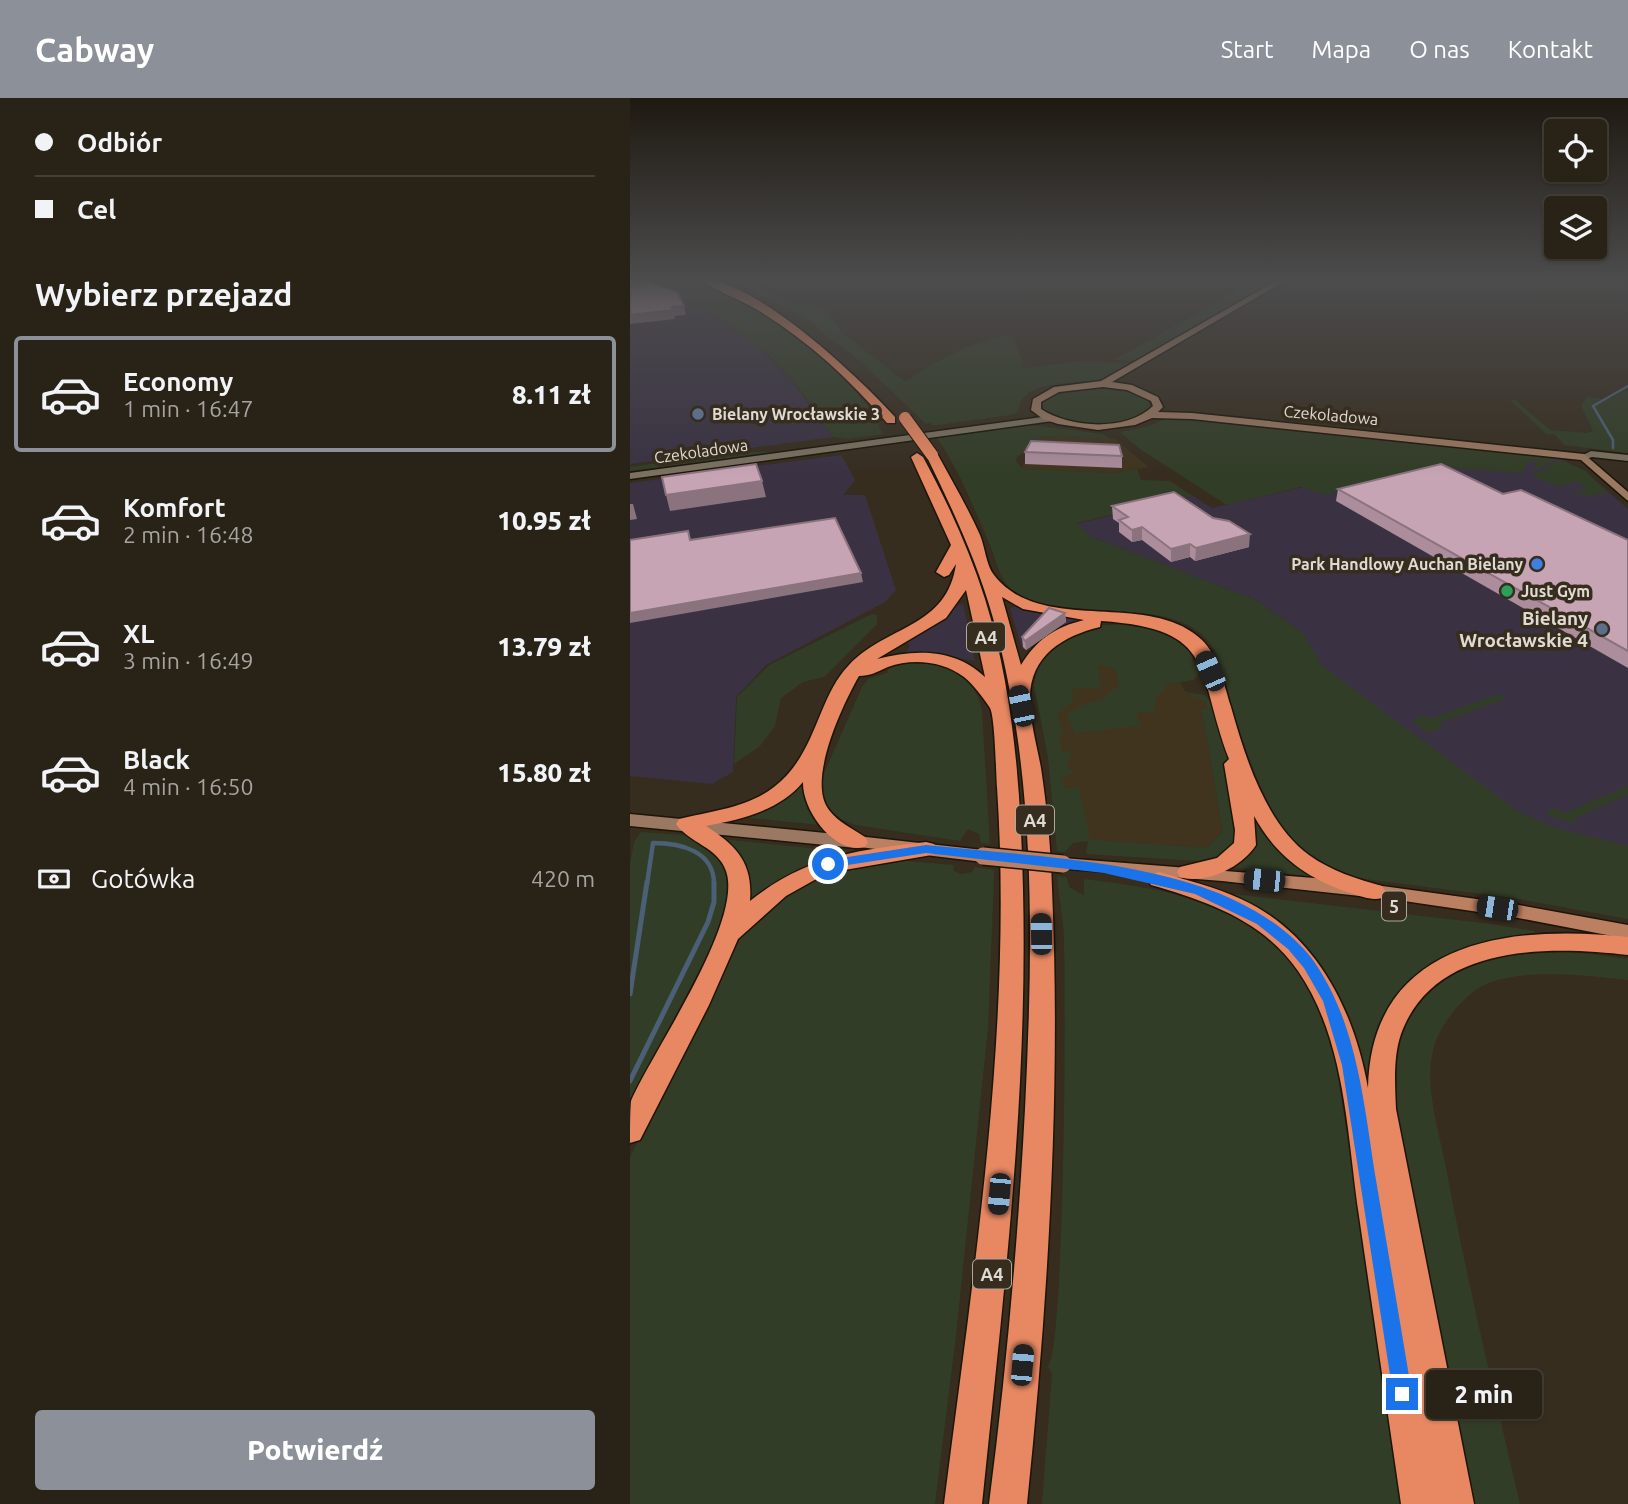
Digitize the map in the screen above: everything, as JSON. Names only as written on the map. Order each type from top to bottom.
[{"type":"highway","name":"A4","points":[[814,344],[849,373],[891,420],[917,457],[940,499],[962,551],[987,641],[1011,713],[1007,785],[1012,889],[1009,1044],[992,1276],[963,1496]]},
{"type":"highway","points":[[829,344],[862,371],[905,418],[932,455],[967,521],[990,579],[1007,594],[1028,605],[1062,614],[1166,626],[1197,646],[1215,684],[1232,744],[1246,830],[1245,845],[1224,864],[1188,872]]},
{"type":"highway","points":[[944,572],[962,551]]},
{"type":"highway","points":[[687,824],[743,811],[772,798],[795,779],[816,748],[850,675],[863,662],[925,626],[951,604],[963,579],[962,551]]},
{"type":"highway","name":"А4","points":[[990,579],[1038,861],[1041,1002],[1034,1217],[1013,1459]]},
{"type":"highway","points":[[843,690],[861,674],[887,661],[915,657],[938,658],[973,673],[989,693],[1011,713],[1030,661],[1049,639],[1080,625],[1121,619]]},
{"type":"highway","points":[[1232,744],[1271,826],[1287,848],[1317,870],[1374,892]]},
{"type":"highway","points":[[816,748],[812,793],[814,807],[821,817],[857,842]]},
{"type":"highway","points":[[630,1131],[729,936],[739,901],[738,873],[722,849],[687,824]]},
{"type":"highway","points":[[729,936],[769,895],[803,873],[852,858],[926,849]]},
{"type":"highway","points":[[1159,880],[1199,891],[1262,921],[1292,946],[1309,965],[1330,1000],[1350,1065],[1420,1504]]},
{"type":"highway","points":[[1455,1504],[1382,1109],[1382,1068],[1388,1034],[1405,1000],[1422,984],[1453,962],[1477,952],[1510,945],[1546,943],[1628,945]]},
{"type":"highway","points":[[1008,1504],[1013,1459]]},
{"type":"highway","points":[[1013,1459],[1017,1504]]},
{"type":"main road","points":[[1103,384],[1175,344]]},
{"type":"main road","points":[[1126,373],[1124,382],[1129,387]]},
{"type":"main road","points":[[1037,412],[1036,401],[1050,392],[1074,386],[1103,384],[1129,387],[1152,396],[1154,411]]},
{"type":"main road","name":"Czekoladowa","points":[[1037,412],[1050,419],[1073,425],[1108,425],[1154,411],[1592,456]]},
{"type":"main road","points":[[1592,456],[1617,472],[1628,484]]},
{"type":"main road","points":[[1592,456],[1628,498]]},
{"type":"main road","points":[[630,820],[926,849]]},
{"type":"main road","name":"5","points":[[926,849],[1104,869],[1159,880],[1453,914],[1628,945]]},
{"type":"main road","name":"5","points":[[1104,869],[1188,872],[1374,892],[1517,911],[1628,932]]},
{"type":"street","name":"Czekoladowa","points":[[776,456],[995,422],[1037,412]]},
{"type":"street","name":"Czekoladowa","points":[[630,476],[1050,419]]},
{"type":"street","name":"Czekoladowa","points":[[1592,456],[1628,462]]},
{"type":"street","points":[[1617,472],[1628,462]]},
{"type":"street","points":[[630,814],[650,821]]},
{"type":"shaded area","points":[[630,344],[755,344],[791,379],[833,437],[630,464]]},
{"type":"shaded area","points":[[1042,436],[1115,439],[1149,467],[1112,473],[1021,469],[1033,444]]},
{"type":"shaded area","points":[[1478,447],[1556,456],[1586,472],[1628,509],[1628,850],[1527,825],[1315,661],[1301,632],[1256,600],[1092,537],[1075,524],[1193,496],[1212,508]]},
{"type":"shaded area","points":[[841,455],[855,480],[843,495],[865,495],[896,590],[885,602],[766,665],[736,697],[733,772],[712,784],[630,776],[630,483]]},
{"type":"shaded area","points":[[963,604],[975,661],[941,654],[906,653],[910,645],[902,641],[953,606]]},
{"type":"shaded area","points":[[1010,608],[1082,620],[1045,635],[1027,649],[1022,649]]},
{"type":"shaded area","points":[[1154,632],[1185,691],[1205,702],[1207,708],[1201,709],[1223,832],[1207,848],[1061,837],[1055,650]]},
{"type":"green space","points":[[753,344],[804,344],[840,374],[880,420],[879,427],[884,434],[848,439],[833,437],[792,380]]},
{"type":"green space","points":[[837,344],[856,344],[906,382],[958,351],[978,344],[1016,344],[1024,366],[1018,369],[1073,362],[1135,363],[1112,379],[1057,384],[1031,392],[1022,400],[1018,412],[1011,415],[931,426],[932,423],[926,424],[859,360]]},
{"type":"green space","points":[[1143,344],[1168,344],[1138,361],[1114,360]]},
{"type":"green space","points":[[1097,387],[1130,390],[1146,397],[1150,406],[1141,414],[1128,419],[1097,424],[1066,420],[1043,409],[1043,402],[1062,391]]},
{"type":"green space","points":[[1628,389],[1628,453],[1564,445],[1554,434],[1546,434],[1510,400],[1515,400],[1550,430],[1587,433],[1593,431],[1581,405],[1588,397],[1607,400]]},
{"type":"green space","points":[[1171,416],[1554,456],[1557,459],[1532,473],[1538,462],[1527,462],[1523,473],[1440,467],[1324,495],[1301,487],[1227,505],[1141,450],[1120,432],[1150,426]]},
{"type":"green space","points":[[1033,425],[1103,434],[1111,439],[1042,436],[1015,459],[1022,469],[1112,473],[1137,469],[1141,480],[1170,481],[1193,496],[1076,523],[1092,537],[1256,600],[1304,634],[1322,666],[1519,812],[1553,827],[1628,846],[1628,919],[1513,898],[1357,878],[1336,872],[1310,859],[1274,814],[1250,761],[1217,655],[1203,635],[1184,623],[1160,616],[1052,607],[1021,597],[1005,582],[966,491],[937,438]]},
{"type":"green space","points":[[732,452],[780,452],[630,471],[630,467]]},
{"type":"green space","points":[[1560,460],[1586,471],[1608,494],[1581,496],[1568,491],[1582,493],[1590,490],[1577,490],[1586,487],[1576,481],[1560,487],[1532,476]]},
{"type":"green space","points":[[872,614],[877,615],[877,624],[824,677],[803,682],[781,698],[775,726],[760,746],[734,764],[737,697],[769,665]]},
{"type":"green space","points":[[1130,624],[1158,631],[1181,644],[1195,657],[1192,658],[1199,674],[1193,680],[1165,684],[1167,687],[1156,697],[1155,711],[1136,713],[1141,726],[1075,733],[1067,716],[1119,687],[1116,669],[1098,665],[1101,687],[1072,689],[1073,701],[1057,715],[1063,733],[1059,737],[1062,753],[1069,751],[1072,756],[1066,764],[1073,773],[1063,778],[1064,788],[1079,788],[1090,839],[1207,848],[1223,832],[1201,709],[1207,708],[1205,702],[1185,692],[1205,695],[1212,704],[1231,769],[1241,837],[1214,862],[1086,854],[1088,841],[1073,843],[1065,852],[1057,851],[1048,757],[1034,686],[1040,652],[1090,626]]},
{"type":"green space","points":[[909,662],[935,664],[956,672],[973,687],[978,698],[982,711],[990,844],[981,843],[979,834],[968,829],[960,841],[856,825],[837,818],[829,811],[822,798],[822,778],[862,687],[868,679],[887,673],[889,668]]},
{"type":"green space","points":[[1499,694],[1506,699],[1439,723],[1443,728],[1428,733],[1411,721],[1425,715],[1432,718]]},
{"type":"green space","points":[[805,776],[807,809],[820,825],[742,817]]},
{"type":"green space","points":[[1628,786],[1628,795],[1573,819],[1579,825],[1549,816],[1548,811],[1556,808],[1564,813]]},
{"type":"green space","points":[[1251,811],[1316,877],[1231,867],[1250,853]]},
{"type":"green space","points":[[641,832],[683,835],[708,846],[726,864],[730,902],[714,942],[630,1104],[630,864],[634,842]]},
{"type":"green space","points":[[728,840],[851,852],[796,872],[768,889],[747,907],[747,871]]},
{"type":"green space","points":[[896,860],[953,865],[954,871],[961,874],[972,872],[975,867],[994,870],[988,1028],[955,1344],[935,1504],[630,1504],[630,1157],[745,929],[809,876]]},
{"type":"green space","points":[[1057,876],[1066,877],[1070,888],[1084,895],[1084,879],[1151,889],[1212,906],[1266,937],[1290,960],[1316,998],[1336,1065],[1404,1504],[1042,1504],[1052,1374],[1048,1366],[1054,1345],[1058,1299],[1063,1166],[1064,944]]},
{"type":"green space","points":[[1224,893],[1491,924],[1534,931],[1537,937],[1450,964],[1409,982],[1387,1010],[1375,1046],[1371,1070],[1423,1410],[1336,999]]},
{"type":"green space","points":[[1557,950],[1628,959],[1628,980],[1548,974],[1506,978],[1487,984],[1473,992],[1449,1017],[1437,1039],[1431,1062],[1431,1092],[1436,1123],[1520,1504],[1471,1504],[1398,1120],[1396,1078],[1400,1043],[1411,1014],[1429,992],[1452,974],[1482,962],[1517,954]]},
{"type":"building","points":[[1031,441],[1119,445],[1122,456],[1025,452]]},
{"type":"building","points":[[756,464],[762,481],[666,495],[662,477]]},
{"type":"building","name":"Park Handlowy Auchan Bielany","points":[[1441,464],[1503,494],[1521,490],[1628,540],[1628,651],[1338,489]]},
{"type":"building","points":[[1174,492],[1213,518],[1229,521],[1250,534],[1196,548],[1190,544],[1171,549],[1142,527],[1132,530],[1119,520],[1128,517],[1112,506]]},
{"type":"building","points":[[835,518],[861,573],[630,613],[630,540],[688,531],[690,540]]},
{"type":"building","points":[[1049,608],[1065,613],[1025,641],[1022,637]]},
{"type":"waterway","points":[[1613,448],[1613,440],[1593,406],[1628,386]]},
{"type":"waterway","points":[[647,884],[653,843],[685,847],[694,851],[708,864],[713,873],[714,884]]},
{"type":"waterway","points":[[630,994],[647,882]]},
{"type":"waterway","points":[[630,1081],[708,922],[714,902],[714,884]]},
{"type":"place","name":"Bielany Wrocławskie 3","points":[[698,414]]},
{"type":"place","name":"Park Handlowy Auchan Bielany","points":[[1537,564]]},
{"type":"place","name":"Just Gym","points":[[1507,591]]},
{"type":"place","name":"Bielany Wrocławskie 4","points":[[1602,629]]},
{"type":"route","points":[[828,864],[852,858],[926,849],[1104,869],[1199,891],[1247,912],[1292,946],[1309,965],[1330,1000],[1350,1065],[1402,1394]]}]
